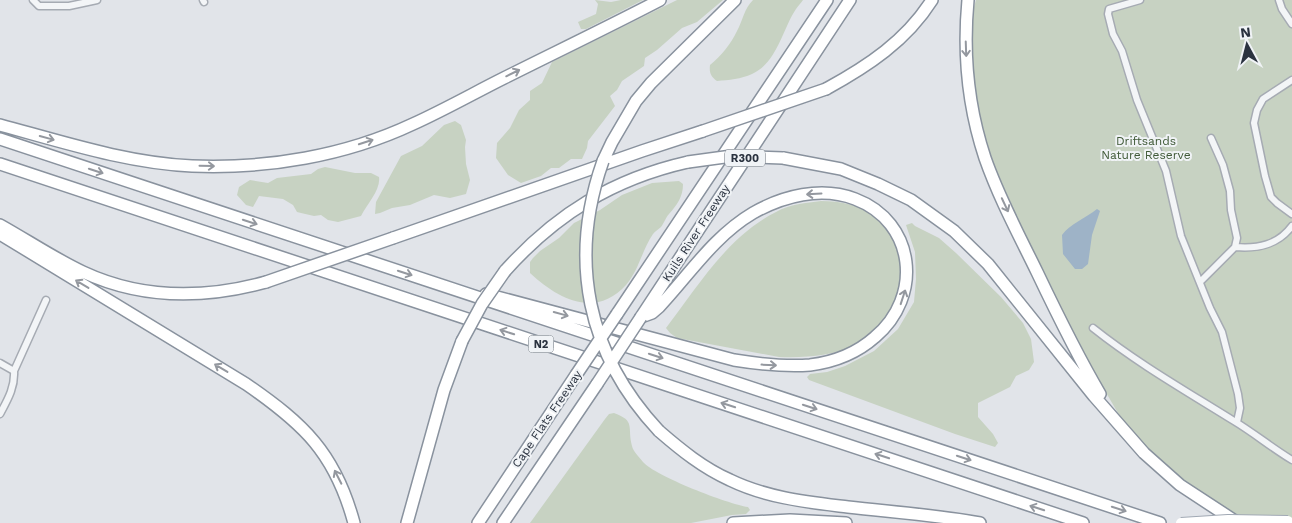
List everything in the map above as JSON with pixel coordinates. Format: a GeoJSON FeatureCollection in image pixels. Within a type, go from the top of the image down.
{"type":"FeatureCollection","features":[{"type":"Feature","properties":{"kind":"highway"},"geometry":{"type":"LineString","coordinates":[[0,125],[84,148],[164,164],[253,165],[304,158],[351,147],[413,124],[660,0]]}},
{"type":"Feature","properties":{"kind":"highway"},"geometry":{"type":"LineString","coordinates":[[735,0],[651,83],[636,101],[603,161],[592,193],[586,235],[586,271],[594,320],[609,361],[634,402],[659,431],[703,466],[730,481],[758,492],[789,500],[947,517],[980,523]]}},
{"type":"Feature","properties":{"kind":"highway","name":"Kuils River Freeway"},"geometry":{"type":"LineString","coordinates":[[617,314],[827,0]]}},
{"type":"Feature","properties":{"kind":"highway","name":"Kuils River Freeway"},"geometry":{"type":"LineString","coordinates":[[641,317],[850,0]]}},
{"type":"Feature","properties":{"kind":"highway"},"geometry":{"type":"LineString","coordinates":[[0,225],[82,272],[129,289],[165,295],[199,295],[266,282],[826,89],[873,62],[912,26],[932,0]]}},
{"type":"Feature","properties":{"kind":"highway"},"geometry":{"type":"LineString","coordinates":[[968,0],[967,70],[974,117],[985,157],[1006,207],[1075,349],[1115,420]]}},
{"type":"Feature","properties":{"kind":"highway","name":"N2"},"geometry":{"type":"LineString","coordinates":[[0,139],[1160,523]]}},
{"type":"Feature","properties":{"kind":"highway"},"geometry":{"type":"LineString","coordinates":[[407,523],[444,390],[462,341],[482,304],[521,253],[550,227],[599,194],[648,173],[688,162],[732,156],[783,158],[841,170],[878,184],[911,200],[954,231],[988,264],[1094,396],[1144,453],[1180,485],[1238,523]]}},
{"type":"Feature","properties":{"kind":"highway","name":"N2"},"geometry":{"type":"LineString","coordinates":[[0,164],[1083,523]]}},
{"type":"Feature","properties":{"kind":"highway"},"geometry":{"type":"LineString","coordinates":[[443,286],[497,296],[734,360],[762,365],[789,366],[811,364],[844,356],[857,350],[880,333],[893,317],[903,298],[907,276],[905,256],[894,228],[865,204],[840,195],[823,193],[786,198],[766,206],[738,223],[702,257],[659,307],[641,317]]}},
{"type":"Feature","properties":{"kind":"highway"},"geometry":{"type":"LineString","coordinates":[[0,234],[246,384],[278,406],[303,428],[330,464],[342,487],[354,523]]}},
{"type":"Feature","properties":{"kind":"highway","name":"Cape Flats Freeway"},"geometry":{"type":"LineString","coordinates":[[478,523],[617,314]]}},
{"type":"Feature","properties":{"kind":"highway","name":"Cape Flats Freeway"},"geometry":{"type":"LineString","coordinates":[[503,523],[641,317]]}},
{"type":"Feature","properties":{"kind":"highway"},"geometry":{"type":"LineString","coordinates":[[733,523],[790,520],[846,523]]}},
{"type":"Feature","properties":{"kind":"main road"},"geometry":{"type":"LineString","coordinates":[[1181,523],[1228,520],[1288,521]]}},
{"type":"Feature","properties":{"kind":"street"},"geometry":{"type":"LineString","coordinates":[[32,0],[39,6],[69,6],[97,0]]}},
{"type":"Feature","properties":{"kind":"street"},"geometry":{"type":"LineString","coordinates":[[1140,0],[1109,9],[1108,14],[1137,100],[1166,170],[1181,236],[1210,308],[1222,332],[1238,394],[1240,408],[1236,422]]}},
{"type":"Feature","properties":{"kind":"street"},"geometry":{"type":"LineString","coordinates":[[1279,0],[1282,9],[1292,24]]}},
{"type":"Feature","properties":{"kind":"street"},"geometry":{"type":"LineString","coordinates":[[1292,80],[1262,100],[1254,123],[1270,196],[1277,204],[1292,214]]}},
{"type":"Feature","properties":{"kind":"street"},"geometry":{"type":"LineString","coordinates":[[1200,282],[1235,247],[1237,238],[1231,210],[1230,191],[1223,164],[1211,138]]}},
{"type":"Feature","properties":{"kind":"street"},"geometry":{"type":"LineString","coordinates":[[1235,247],[1253,248],[1272,244],[1292,226]]}},
{"type":"Feature","properties":{"kind":"street"},"geometry":{"type":"LineString","coordinates":[[0,414],[14,385],[14,371],[46,300]]}},
{"type":"Feature","properties":{"kind":"street"},"geometry":{"type":"LineString","coordinates":[[1093,328],[1114,345],[1174,385],[1236,422],[1292,460]]}},
{"type":"Feature","properties":{"kind":"street"},"geometry":{"type":"LineString","coordinates":[[0,363],[14,371]]}},
{"type":"Feature","properties":{"kind":"green space"},"geometry":{"type":"Polygon","coordinates":[[[595,0],[611,2],[643,0],[586,29],[581,29],[578,22],[596,14],[598,4],[595,0]]]}},
{"type":"Feature","properties":{"kind":"green space"},"geometry":{"type":"Polygon","coordinates":[[[677,0],[723,0],[697,22],[682,28],[645,58],[644,66],[622,81],[617,90],[610,96],[615,106],[588,141],[582,159],[571,159],[559,168],[551,168],[541,176],[521,183],[508,175],[496,158],[497,143],[510,128],[519,110],[530,100],[530,91],[542,83],[552,62],[677,0]]]}},
{"type":"Feature","properties":{"kind":"green space"},"geometry":{"type":"Polygon","coordinates":[[[753,0],[803,0],[791,17],[773,54],[760,69],[744,77],[717,81],[711,74],[710,65],[732,41],[753,0]]]}},
{"type":"Feature","properties":{"kind":"green space","name":"Driftsands Nature Reserve"},"geometry":{"type":"Polygon","coordinates":[[[976,0],[1292,0],[1292,523],[1251,523],[1186,488],[1136,444],[1087,360],[1036,260],[985,145],[963,45],[976,0]]]}},
{"type":"Feature","properties":{"kind":"green space"},"geometry":{"type":"Polygon","coordinates":[[[455,121],[461,125],[466,140],[466,164],[470,180],[466,194],[450,198],[434,195],[410,205],[392,208],[375,214],[376,202],[401,156],[422,146],[444,125],[455,121]]]}},
{"type":"Feature","properties":{"kind":"green space"},"geometry":{"type":"Polygon","coordinates":[[[325,167],[355,173],[371,173],[379,177],[376,192],[361,216],[338,222],[328,220],[321,215],[314,216],[297,212],[293,205],[283,199],[259,196],[253,207],[246,205],[237,195],[239,187],[250,180],[268,183],[277,178],[311,174],[325,167]]]}},
{"type":"Feature","properties":{"kind":"green space"},"geometry":{"type":"Polygon","coordinates":[[[679,181],[683,184],[679,200],[661,227],[653,234],[626,285],[614,295],[602,301],[577,302],[552,291],[530,273],[530,262],[533,258],[559,238],[574,223],[600,210],[622,195],[652,183],[679,181]]]}},
{"type":"Feature","properties":{"kind":"green space"},"geometry":{"type":"Polygon","coordinates":[[[821,201],[851,205],[872,214],[886,226],[897,246],[901,270],[900,293],[888,315],[869,336],[857,344],[839,351],[809,356],[779,357],[677,338],[670,333],[666,328],[715,263],[743,234],[781,209],[798,204],[821,201]]]}},
{"type":"Feature","properties":{"kind":"green space"},"geometry":{"type":"Polygon","coordinates":[[[912,223],[939,238],[956,253],[1001,297],[1023,323],[1031,339],[1034,362],[1029,370],[1016,376],[1010,387],[978,403],[978,417],[993,434],[998,443],[995,447],[809,380],[807,377],[810,374],[827,372],[845,366],[874,351],[898,329],[914,302],[916,279],[915,252],[906,225],[912,223]]]}},
{"type":"Feature","properties":{"kind":"green space"},"geometry":{"type":"Polygon","coordinates":[[[614,413],[628,422],[633,448],[636,454],[650,468],[692,489],[748,507],[750,510],[746,514],[691,523],[530,523],[605,419],[609,414],[614,413]]]}},
{"type":"Feature","properties":{"kind":"water"},"geometry":{"type":"Polygon","coordinates":[[[1097,209],[1100,211],[1092,235],[1088,264],[1082,269],[1075,269],[1063,254],[1062,235],[1097,209]]]}}]}
